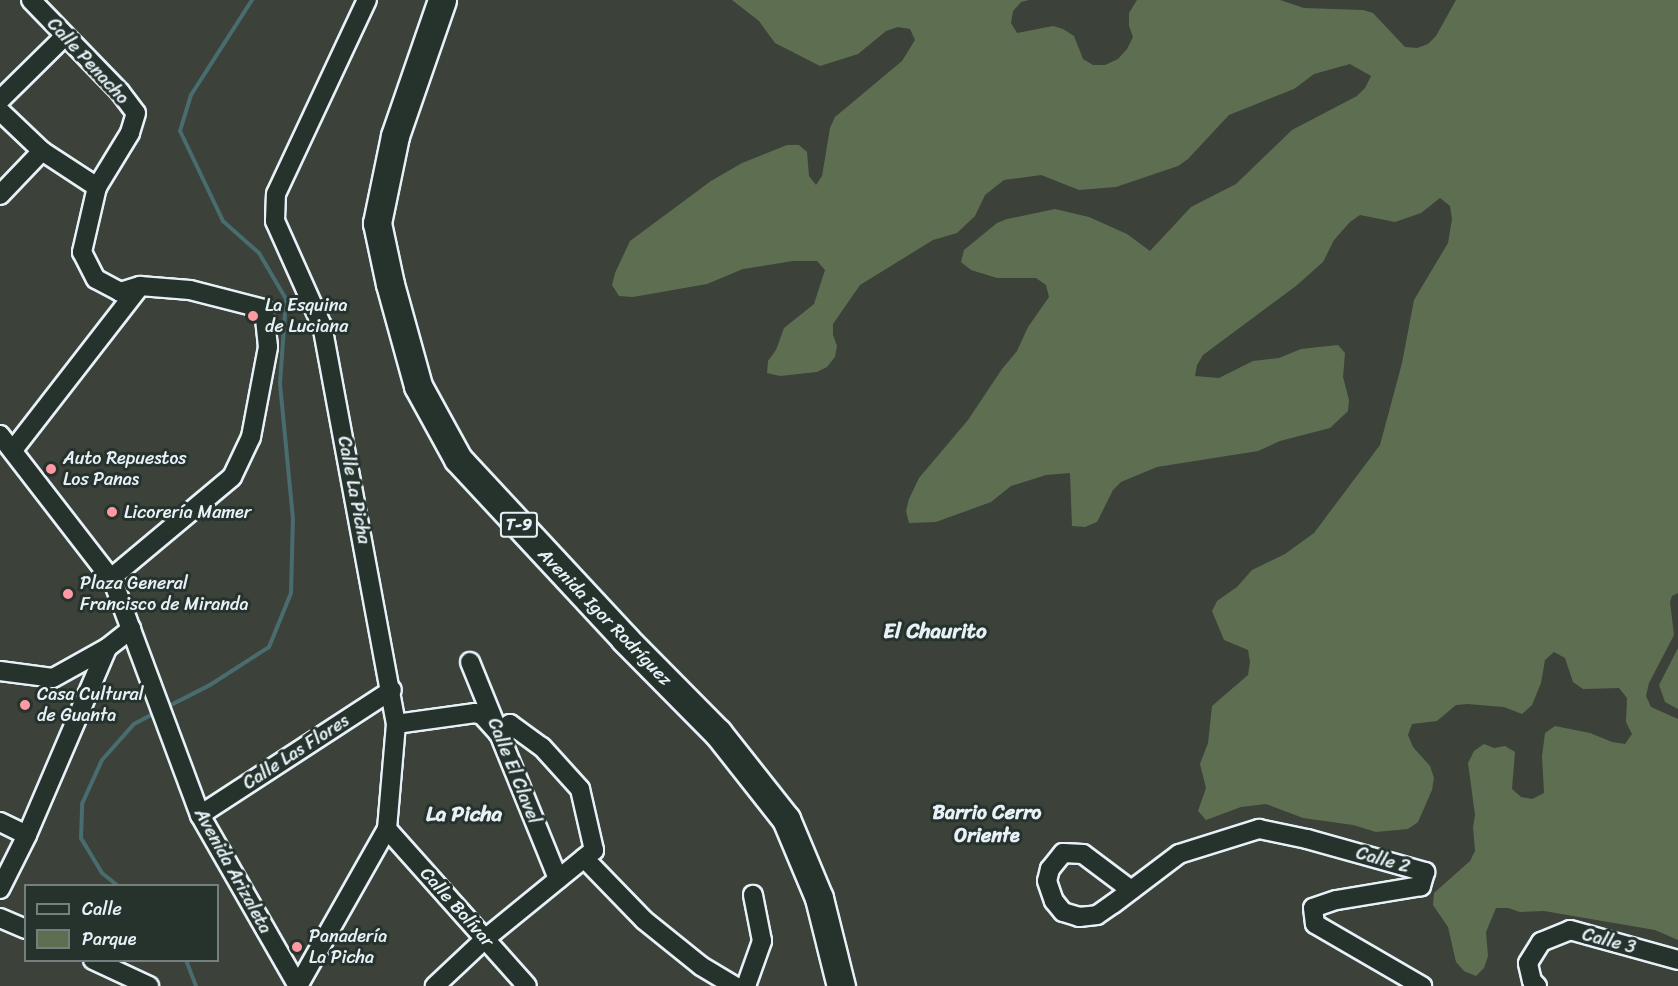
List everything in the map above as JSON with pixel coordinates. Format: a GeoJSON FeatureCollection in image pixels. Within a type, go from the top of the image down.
{"type":"FeatureCollection","features":[{"type":"Feature","properties":{"kind":"highway","name":"Avenida Igor Rodríguez"},"geometry":{"type":"LineString","coordinates":[[442,0],[395,136],[377,223],[390,284],[418,386],[458,459],[625,639],[718,733],[786,819],[819,898],[841,986]]}},
{"type":"Feature","properties":{"kind":"street","name":"Calle La Picha"},"geometry":{"type":"LineString","coordinates":[[298,986],[387,829],[396,724],[392,690],[322,326],[275,221],[276,194],[367,0]]}},
{"type":"Feature","properties":{"kind":"street","name":"Calle Penacho"},"geometry":{"type":"LineString","coordinates":[[42,3],[65,36],[120,92],[136,113],[130,134],[98,187],[82,252],[96,279],[120,292],[140,286],[190,290],[264,309],[268,347],[251,437],[232,477],[111,578]]}},
{"type":"Feature","properties":{"kind":"street"},"geometry":{"type":"LineString","coordinates":[[0,100],[65,36]]}},
{"type":"Feature","properties":{"kind":"street"},"geometry":{"type":"LineString","coordinates":[[0,111],[42,151],[98,187]]}},
{"type":"Feature","properties":{"kind":"street"},"geometry":{"type":"LineString","coordinates":[[0,195],[42,151]]}},
{"type":"Feature","properties":{"kind":"street"},"geometry":{"type":"LineString","coordinates":[[13,450],[140,286]]}},
{"type":"Feature","properties":{"kind":"street"},"geometry":{"type":"LineString","coordinates":[[0,435],[111,578],[131,629],[107,648],[53,678],[0,671]]}},
{"type":"Feature","properties":{"kind":"street","name":"Avenida Arizaleta"},"geometry":{"type":"LineString","coordinates":[[131,629],[200,814],[298,986]]}},
{"type":"Feature","properties":{"kind":"street"},"geometry":{"type":"LineString","coordinates":[[0,889],[27,836],[107,648]]}},
{"type":"Feature","properties":{"kind":"street","name":"Calle El Clavel"},"geometry":{"type":"LineString","coordinates":[[470,662],[558,879]]}},
{"type":"Feature","properties":{"kind":"street","name":"Calle Las Flores"},"geometry":{"type":"LineString","coordinates":[[200,814],[392,690]]}},
{"type":"Feature","properties":{"kind":"street"},"geometry":{"type":"LineString","coordinates":[[396,724],[475,713],[482,715],[498,733],[510,724],[542,747],[580,789],[594,850],[485,939],[435,986]]}},
{"type":"Feature","properties":{"kind":"street"},"geometry":{"type":"LineString","coordinates":[[0,822],[27,836]]}},
{"type":"Feature","properties":{"kind":"street","name":"Calle Bolívar"},"geometry":{"type":"LineString","coordinates":[[387,829],[527,986]]}},
{"type":"Feature","properties":{"kind":"street","name":"Calle 2"},"geometry":{"type":"LineString","coordinates":[[1131,890],[1083,854],[1063,853],[1050,869],[1047,881],[1049,891],[1064,912],[1079,917],[1097,915],[1131,890],[1179,854],[1258,829],[1307,839],[1425,872],[1421,886],[1336,900],[1314,908],[1314,924],[1422,986]]}},
{"type":"Feature","properties":{"kind":"street"},"geometry":{"type":"LineString","coordinates":[[584,858],[644,920],[701,966],[734,986]]}},
{"type":"Feature","properties":{"kind":"street"},"geometry":{"type":"LineString","coordinates":[[746,986],[762,941],[753,895]]}},
{"type":"Feature","properties":{"kind":"street"},"geometry":{"type":"LineString","coordinates":[[0,918],[24,928]]}},
{"type":"Feature","properties":{"kind":"street","name":"Calle 3"},"geometry":{"type":"LineString","coordinates":[[1537,986],[1532,981],[1528,963],[1541,942],[1570,930],[1678,960]]}},
{"type":"Feature","properties":{"kind":"street"},"geometry":{"type":"LineString","coordinates":[[97,962],[149,986]]}},
{"type":"Feature","properties":{"kind":"green space"},"geometry":{"type":"Polygon","coordinates":[[[732,0],[1029,0],[1021,2],[1013,11],[1011,23],[1017,33],[1053,26],[1063,29],[1074,36],[1083,59],[1093,65],[1105,65],[1118,59],[1127,49],[1133,37],[1129,26],[1129,13],[1137,0],[1280,0],[1304,8],[1363,10],[1373,13],[1405,47],[1417,48],[1428,44],[1436,36],[1456,0],[1678,0],[1678,593],[1672,596],[1670,602],[1674,635],[1649,683],[1646,696],[1651,707],[1678,719],[1678,940],[1655,930],[1544,911],[1520,912],[1508,908],[1496,908],[1486,932],[1488,956],[1484,968],[1476,976],[1464,971],[1456,962],[1448,927],[1433,905],[1434,893],[1470,861],[1475,851],[1473,827],[1475,815],[1468,763],[1474,751],[1484,744],[1494,748],[1505,746],[1515,752],[1512,789],[1521,797],[1532,799],[1544,793],[1542,756],[1545,733],[1555,726],[1590,733],[1612,742],[1625,744],[1632,734],[1626,722],[1627,698],[1619,688],[1583,689],[1573,682],[1565,658],[1554,652],[1545,660],[1541,683],[1532,705],[1522,714],[1504,707],[1456,705],[1437,721],[1412,724],[1408,735],[1413,747],[1430,766],[1434,778],[1432,790],[1418,822],[1408,829],[1376,832],[1353,825],[1303,818],[1266,804],[1241,807],[1206,820],[1198,811],[1206,788],[1200,764],[1208,743],[1212,706],[1248,675],[1250,662],[1248,650],[1224,640],[1212,611],[1217,601],[1237,587],[1252,570],[1285,554],[1314,533],[1380,445],[1402,363],[1414,300],[1448,243],[1452,219],[1450,206],[1440,198],[1421,213],[1395,222],[1360,215],[1350,222],[1334,240],[1323,262],[1296,286],[1203,355],[1197,365],[1195,376],[1219,378],[1253,361],[1279,358],[1301,349],[1338,345],[1345,353],[1343,377],[1349,400],[1348,411],[1330,428],[1280,441],[1258,451],[1157,467],[1121,482],[1113,490],[1097,522],[1085,527],[1072,526],[1070,473],[1046,475],[1011,486],[991,502],[936,522],[909,523],[906,511],[919,478],[968,420],[1002,369],[1017,351],[1028,327],[1049,297],[1046,285],[1036,278],[997,278],[971,270],[961,262],[964,250],[997,223],[1055,209],[1089,217],[1127,234],[1150,251],[1191,207],[1236,184],[1292,130],[1357,96],[1365,88],[1371,76],[1350,64],[1314,74],[1294,89],[1229,115],[1188,159],[1178,166],[1116,187],[1079,190],[1041,175],[1004,180],[985,195],[975,216],[957,233],[933,240],[860,285],[833,324],[833,335],[837,346],[835,357],[827,367],[817,372],[780,376],[767,373],[768,361],[776,350],[784,328],[814,304],[825,270],[817,261],[793,261],[743,269],[707,284],[633,297],[619,296],[612,285],[615,273],[630,241],[711,181],[742,163],[787,145],[799,145],[807,152],[809,176],[816,185],[822,176],[830,128],[835,117],[902,61],[915,40],[910,29],[898,27],[886,31],[858,54],[820,66],[775,43],[759,21],[732,0]]]}},
{"type":"Feature","properties":{"kind":"green space"},"geometry":{"type":"Polygon","coordinates":[[[1678,648],[1678,709],[1665,702],[1659,685],[1678,648]]]}},
{"type":"Feature","properties":{"kind":"waterway"},"geometry":{"type":"LineString","coordinates":[[167,707],[210,685],[269,647],[291,593],[293,519],[280,383],[286,299],[259,253],[223,221],[180,131],[191,95],[252,0]]}},
{"type":"Feature","properties":{"kind":"waterway"},"geometry":{"type":"LineString","coordinates":[[116,884],[102,873],[81,838],[82,804],[102,760],[134,724],[157,712]]}},
{"type":"Feature","properties":{"kind":"waterway"},"geometry":{"type":"LineString","coordinates":[[187,962],[196,986]]}},
{"type":"Feature","properties":{"kind":"place","name":"La Esquina de Luciana"},"geometry":{"type":"Point","coordinates":[253,316]}},
{"type":"Feature","properties":{"kind":"place","name":"Auto Repuestos Los Panas"},"geometry":{"type":"Point","coordinates":[51,469]}},
{"type":"Feature","properties":{"kind":"place","name":"Licorería Mamer"},"geometry":{"type":"Point","coordinates":[112,512]}},
{"type":"Feature","properties":{"kind":"place","name":"Plaza General Francisco de Miranda"},"geometry":{"type":"Point","coordinates":[68,594]}},
{"type":"Feature","properties":{"kind":"place","name":"Casa Cultural de Guanta"},"geometry":{"type":"Point","coordinates":[25,705]}},
{"type":"Feature","properties":{"kind":"place","name":"Panadería La Picha"},"geometry":{"type":"Point","coordinates":[297,947]}},
{"type":"Feature","properties":{"kind":"district","name":"El Chaurito"},"geometry":{"type":"Point","coordinates":[935,631]}},
{"type":"Feature","properties":{"kind":"district","name":"La Picha"},"geometry":{"type":"Point","coordinates":[464,814]}},
{"type":"Feature","properties":{"kind":"district","name":"Barrio Cerro Oriente"},"geometry":{"type":"Point","coordinates":[987,824]}}]}
